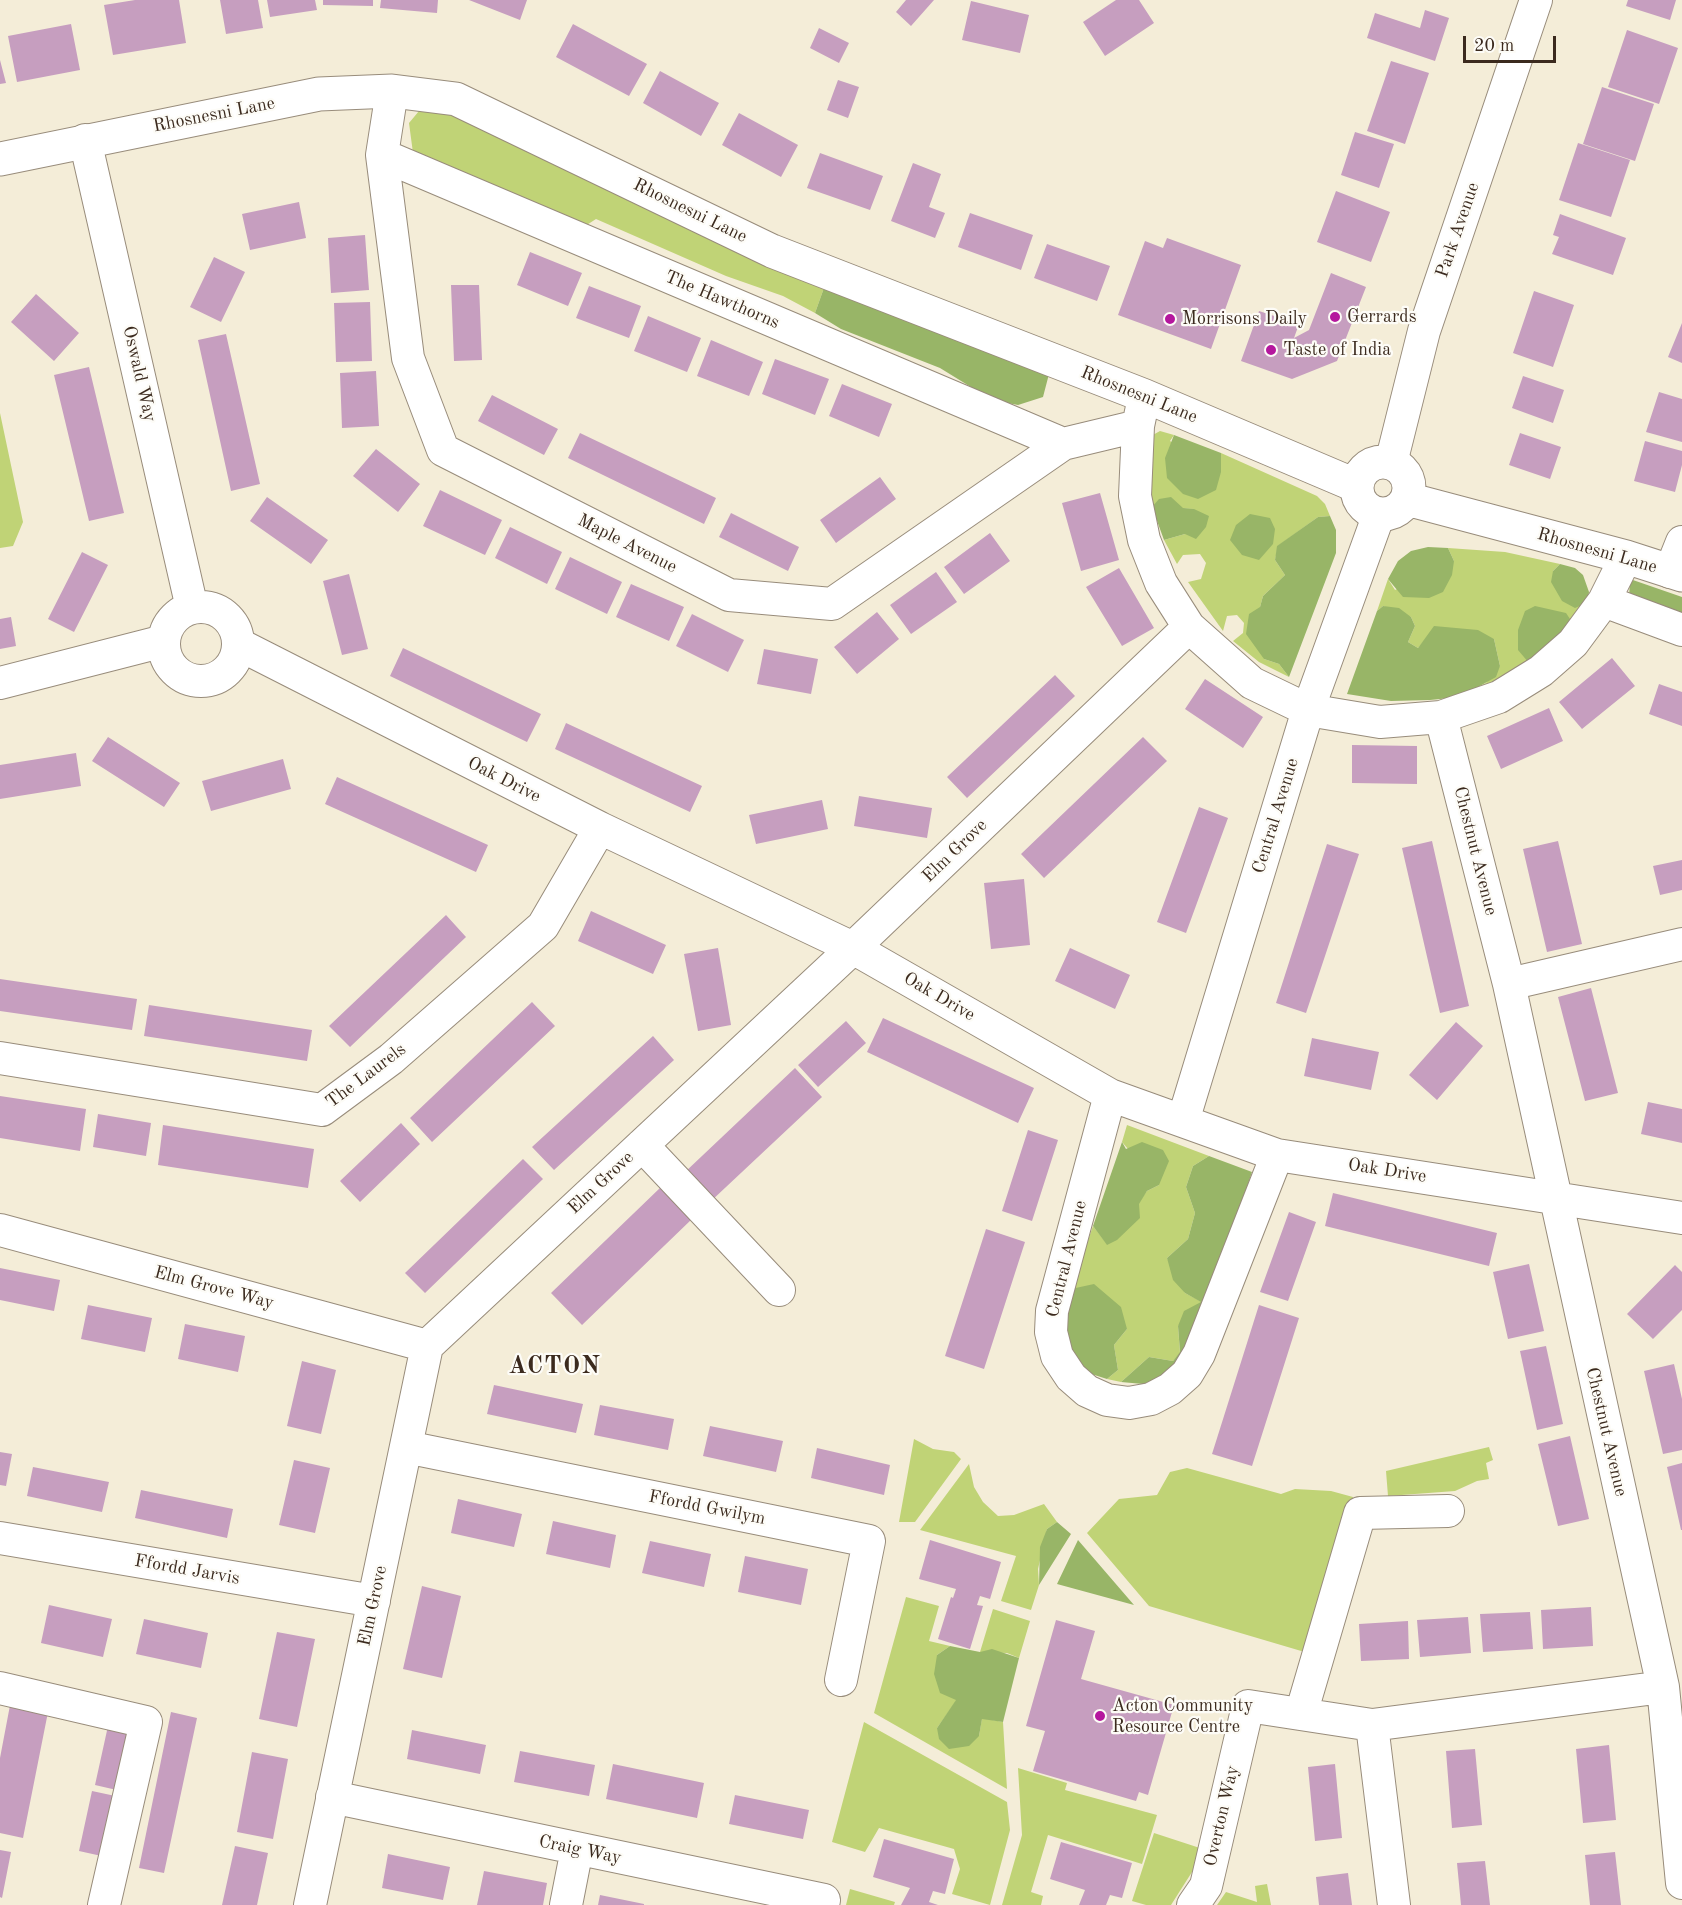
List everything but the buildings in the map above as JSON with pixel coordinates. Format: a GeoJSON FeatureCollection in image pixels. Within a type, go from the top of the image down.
{"type":"FeatureCollection","features":[{"type":"Feature","properties":{"kind":"main road","name":"Rhosnesni Lane"},"geometry":{"type":"LineString","coordinates":[[0,159],[319,94],[392,91],[456,99],[772,251],[1141,411],[1357,486]]}},
{"type":"Feature","properties":{"kind":"main road"},"geometry":{"type":"LineString","coordinates":[[1384,462],[1391,463],[1405,474],[1410,490],[1407,499],[1396,511],[1379,514],[1371,512],[1360,501],[1357,486],[1363,472],[1369,466],[1384,462]]}},
{"type":"Feature","properties":{"kind":"main road","name":"Rhosnesni Lane"},"geometry":{"type":"LineString","coordinates":[[1407,499],[1626,557],[1676,574]]}},
{"type":"Feature","properties":{"kind":"street","name":"Park Avenue"},"geometry":{"type":"LineString","coordinates":[[1391,463],[1424,331],[1536,0]]}},
{"type":"Feature","properties":{"kind":"street","name":"Maple Avenue"},"geometry":{"type":"LineString","coordinates":[[392,91],[382,155],[408,358],[443,450],[729,595],[832,604],[1063,444],[1141,411]]}},
{"type":"Feature","properties":{"kind":"street","name":"Oswald Way"},"geometry":{"type":"LineString","coordinates":[[85,140],[192,608]]}},
{"type":"Feature","properties":{"kind":"street","name":"The Hawthorns"},"geometry":{"type":"LineString","coordinates":[[382,155],[1063,444]]}},
{"type":"Feature","properties":{"kind":"street"},"geometry":{"type":"LineString","coordinates":[[1141,411],[1136,496],[1144,540],[1161,583],[1189,627],[1252,683],[1308,710],[1380,722],[1441,717],[1499,697],[1541,670],[1573,643],[1604,601],[1626,557]]}},
{"type":"Feature","properties":{"kind":"street","name":"Central Avenue"},"geometry":{"type":"LineString","coordinates":[[1183,1121],[1308,710],[1379,514]]}},
{"type":"Feature","properties":{"kind":"street"},"geometry":{"type":"LineString","coordinates":[[1676,574],[1682,542]]}},
{"type":"Feature","properties":{"kind":"street"},"geometry":{"type":"LineString","coordinates":[[1604,601],[1682,630]]}},
{"type":"Feature","properties":{"kind":"street"},"geometry":{"type":"LineString","coordinates":[[192,608],[214,609],[224,615],[236,633],[238,644],[231,666],[212,680],[200,681],[188,679],[170,664],[165,641],[173,620],[192,608]]}},
{"type":"Feature","properties":{"kind":"street","name":"Elm Grove"},"geometry":{"type":"LineString","coordinates":[[310,1905],[427,1346],[853,948],[1189,627]]}},
{"type":"Feature","properties":{"kind":"street"},"geometry":{"type":"LineString","coordinates":[[0,683],[165,641]]}},
{"type":"Feature","properties":{"kind":"street","name":"Oak Drive"},"geometry":{"type":"LineString","coordinates":[[238,644],[600,828],[853,948],[1110,1095],[1276,1155],[1682,1218]]}},
{"type":"Feature","properties":{"kind":"street","name":"Chestnut Avenue"},"geometry":{"type":"LineString","coordinates":[[1441,717],[1509,984],[1676,1748],[1682,1883]]}},
{"type":"Feature","properties":{"kind":"street","name":"The Laurels"},"geometry":{"type":"LineString","coordinates":[[0,1058],[322,1110],[391,1059],[543,926],[600,828]]}},
{"type":"Feature","properties":{"kind":"street"},"geometry":{"type":"LineString","coordinates":[[1509,984],[1682,944]]}},
{"type":"Feature","properties":{"kind":"street","name":"Central Avenue"},"geometry":{"type":"LineString","coordinates":[[1110,1095],[1052,1311],[1051,1332],[1057,1356],[1071,1377],[1087,1391],[1107,1400],[1129,1402],[1150,1399],[1170,1389],[1187,1374],[1199,1354],[1276,1155]]}},
{"type":"Feature","properties":{"kind":"street"},"geometry":{"type":"LineString","coordinates":[[642,1145],[778,1290]]}},
{"type":"Feature","properties":{"kind":"street","name":"Elm Grove Way"},"geometry":{"type":"LineString","coordinates":[[0,1230],[427,1346]]}},
{"type":"Feature","properties":{"kind":"street","name":"Ffordd Gwilym"},"geometry":{"type":"LineString","coordinates":[[406,1447],[869,1541],[841,1680]]}},
{"type":"Feature","properties":{"kind":"street"},"geometry":{"type":"LineString","coordinates":[[1301,1714],[1360,1513],[1448,1510]]}},
{"type":"Feature","properties":{"kind":"street","name":"Ffordd Jarvis"},"geometry":{"type":"LineString","coordinates":[[0,1538],[374,1601]]}},
{"type":"Feature","properties":{"kind":"street","name":"Overton Way"},"geometry":{"type":"LineString","coordinates":[[1193,1905],[1206,1886],[1248,1706],[1372,1725],[1663,1687]]}},
{"type":"Feature","properties":{"kind":"street"},"geometry":{"type":"LineString","coordinates":[[0,1688],[146,1722],[104,1905]]}},
{"type":"Feature","properties":{"kind":"street"},"geometry":{"type":"LineString","coordinates":[[1372,1725],[1394,1905]]}},
{"type":"Feature","properties":{"kind":"street","name":"Craig Way"},"geometry":{"type":"LineString","coordinates":[[332,1797],[824,1900],[823,1905]]}},
{"type":"Feature","properties":{"kind":"street"},"geometry":{"type":"LineString","coordinates":[[566,1905],[577,1850]]}},
{"type":"Feature","properties":{"kind":"green space"},"geometry":{"type":"Polygon","coordinates":[[[419,111],[443,112],[547,155],[825,285],[815,313],[783,296],[726,276],[596,219],[579,230],[413,153],[409,123],[419,111]]]}},
{"type":"Feature","properties":{"kind":"green space"},"geometry":{"type":"Polygon","coordinates":[[[825,285],[1049,374],[1043,397],[1018,405],[992,400],[940,368],[841,329],[815,313],[825,285]]]}},
{"type":"Feature","properties":{"kind":"green space"},"geometry":{"type":"Polygon","coordinates":[[[0,413],[23,522],[13,546],[0,548],[0,413]]]}},
{"type":"Feature","properties":{"kind":"green space"},"geometry":{"type":"Polygon","coordinates":[[[1160,431],[1174,435],[1170,441],[1221,472],[1221,453],[1317,496],[1325,504],[1330,516],[1318,517],[1278,546],[1275,560],[1285,575],[1263,596],[1260,607],[1264,659],[1279,664],[1289,677],[1259,662],[1233,641],[1243,633],[1244,623],[1237,615],[1227,616],[1223,631],[1188,582],[1201,579],[1206,563],[1200,554],[1183,555],[1177,564],[1164,540],[1185,534],[1194,509],[1152,507],[1145,459],[1151,436],[1160,431]]]}},
{"type":"Feature","properties":{"kind":"green space"},"geometry":{"type":"Polygon","coordinates":[[[1174,435],[1221,453],[1221,472],[1216,490],[1198,499],[1183,494],[1167,478],[1165,458],[1174,435]]]}},
{"type":"Feature","properties":{"kind":"green space"},"geometry":{"type":"Polygon","coordinates":[[[1171,497],[1183,508],[1194,509],[1209,516],[1206,527],[1196,539],[1185,534],[1164,540],[1152,507],[1159,499],[1171,497]]]}},
{"type":"Feature","properties":{"kind":"green space"},"geometry":{"type":"Polygon","coordinates":[[[1250,514],[1270,518],[1275,529],[1273,544],[1259,560],[1242,555],[1230,540],[1236,525],[1250,514]]]}},
{"type":"Feature","properties":{"kind":"green space"},"geometry":{"type":"Polygon","coordinates":[[[1330,516],[1336,530],[1336,553],[1289,677],[1279,664],[1264,659],[1246,634],[1249,614],[1260,607],[1263,596],[1285,575],[1275,560],[1277,546],[1318,517],[1330,516]]]}},
{"type":"Feature","properties":{"kind":"green space"},"geometry":{"type":"Polygon","coordinates":[[[1428,547],[1448,548],[1454,561],[1452,575],[1443,592],[1429,598],[1403,597],[1388,579],[1398,561],[1411,551],[1428,547]]]}},
{"type":"Feature","properties":{"kind":"green space"},"geometry":{"type":"Polygon","coordinates":[[[1448,548],[1505,552],[1560,564],[1553,571],[1587,603],[1529,663],[1469,694],[1468,691],[1486,683],[1500,666],[1494,639],[1430,634],[1418,648],[1408,642],[1415,626],[1411,617],[1383,606],[1377,611],[1388,579],[1395,590],[1454,561],[1448,548]]]}},
{"type":"Feature","properties":{"kind":"green space"},"geometry":{"type":"Polygon","coordinates":[[[1560,564],[1575,568],[1583,575],[1589,592],[1587,603],[1575,608],[1562,601],[1551,582],[1553,571],[1560,564]]]}},
{"type":"Feature","properties":{"kind":"green space"},"geometry":{"type":"Polygon","coordinates":[[[1630,579],[1682,597],[1682,616],[1629,598],[1630,579]]]}},
{"type":"Feature","properties":{"kind":"green space"},"geometry":{"type":"Polygon","coordinates":[[[1383,606],[1399,608],[1411,617],[1415,626],[1408,642],[1418,648],[1434,626],[1478,630],[1494,639],[1500,666],[1496,677],[1460,697],[1391,701],[1347,694],[1377,611],[1383,606]]]}},
{"type":"Feature","properties":{"kind":"green space"},"geometry":{"type":"Polygon","coordinates":[[[1535,606],[1566,613],[1572,622],[1529,663],[1518,650],[1518,630],[1525,611],[1535,606]]]}},
{"type":"Feature","properties":{"kind":"green space"},"geometry":{"type":"Polygon","coordinates":[[[1127,1125],[1209,1156],[1193,1166],[1186,1187],[1195,1213],[1188,1239],[1167,1258],[1185,1293],[1202,1302],[1178,1326],[1180,1353],[1173,1361],[1149,1357],[1121,1382],[1107,1379],[1118,1370],[1114,1345],[1127,1329],[1071,1289],[1093,1226],[1107,1244],[1147,1191],[1159,1185],[1122,1142],[1127,1125]]]}},
{"type":"Feature","properties":{"kind":"green space"},"geometry":{"type":"Polygon","coordinates":[[[1122,1142],[1126,1149],[1142,1142],[1163,1150],[1169,1161],[1159,1185],[1147,1191],[1139,1204],[1140,1218],[1117,1240],[1107,1245],[1093,1226],[1122,1142]]]}},
{"type":"Feature","properties":{"kind":"green space"},"geometry":{"type":"Polygon","coordinates":[[[1209,1156],[1252,1172],[1196,1340],[1166,1376],[1143,1384],[1121,1382],[1149,1357],[1173,1361],[1180,1352],[1178,1326],[1184,1311],[1201,1302],[1185,1293],[1173,1280],[1167,1258],[1188,1239],[1195,1213],[1186,1187],[1193,1166],[1209,1156]]]}},
{"type":"Feature","properties":{"kind":"green space"},"geometry":{"type":"Polygon","coordinates":[[[1094,1284],[1121,1307],[1127,1329],[1114,1345],[1118,1370],[1107,1379],[1082,1371],[1065,1348],[1062,1319],[1071,1289],[1094,1284]]]}},
{"type":"Feature","properties":{"kind":"green space"},"geometry":{"type":"Polygon","coordinates":[[[914,1439],[933,1449],[954,1452],[961,1459],[915,1522],[899,1522],[914,1439]]]}},
{"type":"Feature","properties":{"kind":"green space"},"geometry":{"type":"Polygon","coordinates":[[[1489,1447],[1493,1460],[1486,1463],[1489,1479],[1477,1481],[1455,1491],[1388,1496],[1386,1471],[1489,1447]]]}},
{"type":"Feature","properties":{"kind":"green space"},"geometry":{"type":"Polygon","coordinates":[[[969,1464],[974,1487],[983,1502],[998,1516],[1014,1515],[1044,1504],[1057,1522],[1047,1529],[1038,1569],[1039,1585],[1031,1610],[1001,1601],[1016,1556],[920,1530],[969,1464]]]}},
{"type":"Feature","properties":{"kind":"green space"},"geometry":{"type":"Polygon","coordinates":[[[1187,1468],[1281,1494],[1295,1489],[1331,1491],[1353,1497],[1308,1653],[1149,1606],[1087,1533],[1119,1499],[1157,1495],[1170,1472],[1187,1468]]]}},
{"type":"Feature","properties":{"kind":"green space"},"geometry":{"type":"Polygon","coordinates":[[[1057,1522],[1071,1534],[1039,1585],[1040,1547],[1047,1529],[1057,1522]]]}},
{"type":"Feature","properties":{"kind":"green space"},"geometry":{"type":"Polygon","coordinates":[[[1078,1540],[1134,1605],[1057,1584],[1078,1540]]]}},
{"type":"Feature","properties":{"kind":"green space"},"geometry":{"type":"Polygon","coordinates":[[[906,1597],[939,1606],[929,1641],[950,1646],[937,1655],[957,1700],[937,1728],[979,1736],[982,1718],[1003,1722],[1007,1789],[874,1713],[906,1597]]]}},
{"type":"Feature","properties":{"kind":"green space"},"geometry":{"type":"Polygon","coordinates":[[[993,1609],[1030,1621],[1019,1658],[1007,1653],[980,1652],[993,1609]]]}},
{"type":"Feature","properties":{"kind":"green space"},"geometry":{"type":"Polygon","coordinates":[[[950,1646],[980,1652],[992,1649],[1019,1658],[1003,1722],[982,1719],[979,1736],[969,1746],[949,1749],[939,1739],[937,1728],[956,1700],[940,1693],[934,1674],[937,1655],[950,1646]]]}},
{"type":"Feature","properties":{"kind":"green space"},"geometry":{"type":"Polygon","coordinates":[[[864,1722],[1007,1802],[1010,1830],[990,1905],[952,1894],[960,1869],[954,1849],[879,1828],[865,1852],[832,1842],[864,1722]]]}},
{"type":"Feature","properties":{"kind":"green space"},"geometry":{"type":"Polygon","coordinates":[[[1018,1768],[1067,1783],[1065,1790],[1157,1815],[1142,1864],[1048,1835],[1031,1892],[1043,1896],[1041,1905],[1002,1905],[1022,1835],[1018,1768]]]}},
{"type":"Feature","properties":{"kind":"green space"},"geometry":{"type":"Polygon","coordinates":[[[1154,1833],[1206,1850],[1171,1905],[1146,1905],[1132,1901],[1154,1833]]]}},
{"type":"Feature","properties":{"kind":"green space"},"geometry":{"type":"Polygon","coordinates":[[[1267,1884],[1271,1905],[1217,1905],[1226,1892],[1257,1902],[1255,1886],[1267,1884]]]}},
{"type":"Feature","properties":{"kind":"green space"},"geometry":{"type":"Polygon","coordinates":[[[850,1889],[895,1902],[894,1905],[846,1905],[850,1889]]]}},
{"type":"Feature","properties":{"kind":"place","name":"Gerrards"},"geometry":{"type":"Point","coordinates":[1335,317]}},
{"type":"Feature","properties":{"kind":"place","name":"Morrisons Daily"},"geometry":{"type":"Point","coordinates":[1170,319]}},
{"type":"Feature","properties":{"kind":"place","name":"Taste of India"},"geometry":{"type":"Point","coordinates":[1271,350]}},
{"type":"Feature","properties":{"kind":"place","name":"Acton Community Resource Centre"},"geometry":{"type":"Point","coordinates":[1100,1716]}},
{"type":"Feature","properties":{"kind":"district","name":"ACTON"},"geometry":{"type":"Point","coordinates":[555,1367]}}]}
